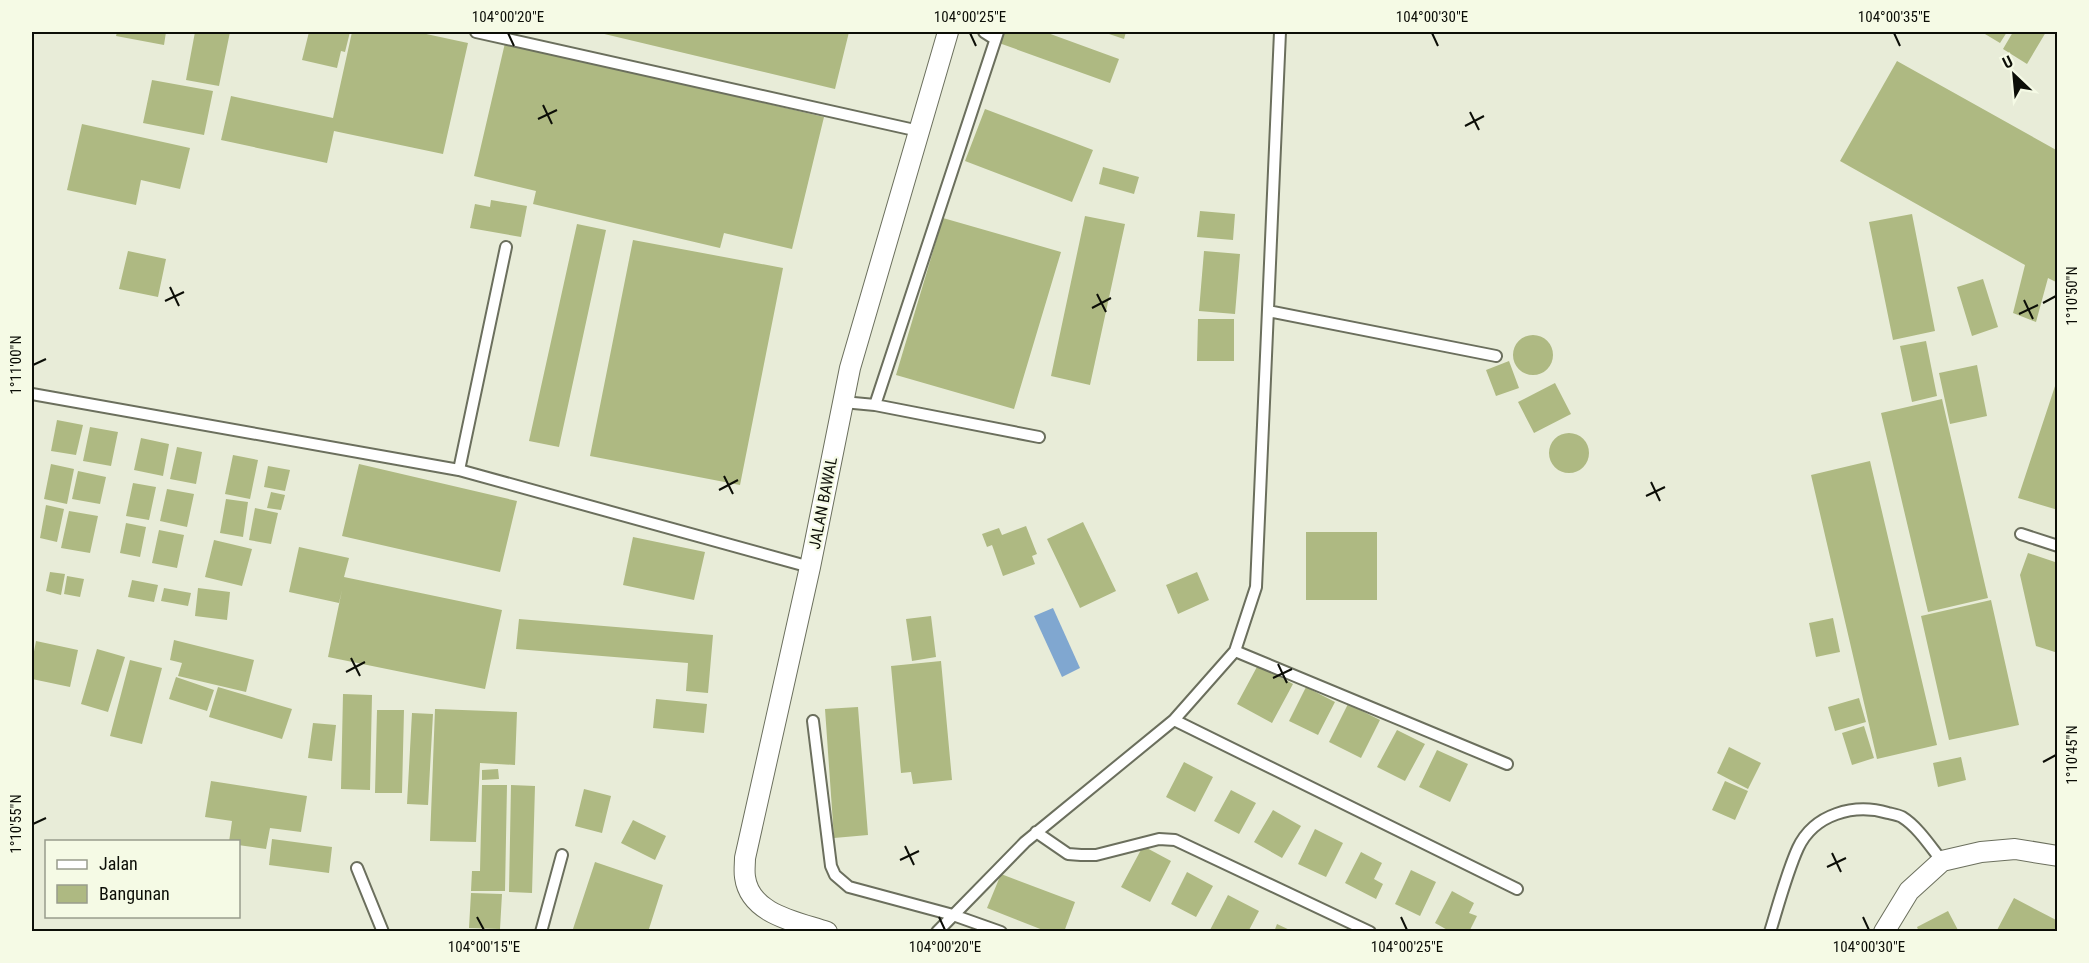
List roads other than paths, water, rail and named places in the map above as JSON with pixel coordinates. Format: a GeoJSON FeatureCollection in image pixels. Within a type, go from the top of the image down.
{"type":"FeatureCollection","features":[{"type":"Feature","properties":{"kind":"street","name":"JALAN BAWAL"},"geometry":{"type":"LineString","coordinates":[[827,932],[770,913],[754,899],[745,879],[745,858],[810,567],[850,368],[948,32]]}},
{"type":"Feature","properties":{"kind":"street"},"geometry":{"type":"LineString","coordinates":[[1884,932],[1909,891],[1942,861],[1981,852],[2015,849],[2058,856]]}},
{"type":"Feature","properties":{"kind":"lane"},"geometry":{"type":"LineString","coordinates":[[476,32],[919,131]]}},
{"type":"Feature","properties":{"kind":"lane"},"geometry":{"type":"LineString","coordinates":[[875,405],[996,35],[984,32]]}},
{"type":"Feature","properties":{"kind":"lane"},"geometry":{"type":"LineString","coordinates":[[937,932],[1036,832],[1174,720],[1235,651],[1256,587],[1280,32]]}},
{"type":"Feature","properties":{"kind":"lane"},"geometry":{"type":"LineString","coordinates":[[459,470],[506,247]]}},
{"type":"Feature","properties":{"kind":"lane"},"geometry":{"type":"LineString","coordinates":[[1268,312],[1496,356]]}},
{"type":"Feature","properties":{"kind":"lane"},"geometry":{"type":"LineString","coordinates":[[32,394],[459,470],[810,567]]}},
{"type":"Feature","properties":{"kind":"lane"},"geometry":{"type":"LineString","coordinates":[[843,402],[875,405],[1039,437]]}},
{"type":"Feature","properties":{"kind":"lane"},"geometry":{"type":"LineString","coordinates":[[2020,534],[2058,546]]}},
{"type":"Feature","properties":{"kind":"lane"},"geometry":{"type":"LineString","coordinates":[[1235,651],[1507,764]]}},
{"type":"Feature","properties":{"kind":"lane"},"geometry":{"type":"LineString","coordinates":[[1174,720],[1517,889]]}},
{"type":"Feature","properties":{"kind":"lane"},"geometry":{"type":"LineString","coordinates":[[813,722],[831,866],[835,875],[849,887],[953,915],[1001,932]]}},
{"type":"Feature","properties":{"kind":"lane"},"geometry":{"type":"LineString","coordinates":[[1770,932],[1798,848],[1809,832],[1827,817],[1849,810],[1873,808],[1901,817],[1923,836],[1942,861]]}},
{"type":"Feature","properties":{"kind":"lane"},"geometry":{"type":"LineString","coordinates":[[1036,832],[1068,854],[1081,855],[1096,855],[1159,839],[1175,840],[1370,932]]}},
{"type":"Feature","properties":{"kind":"lane"},"geometry":{"type":"LineString","coordinates":[[541,932],[562,855]]}},
{"type":"Feature","properties":{"kind":"lane"},"geometry":{"type":"LineString","coordinates":[[357,868],[383,932]]}},
{"type":"Feature","properties":{"kind":"water"},"geometry":{"type":"Polygon","coordinates":[[[1053,608],[1080,668],[1062,677],[1034,616],[1053,608]]]}}]}
